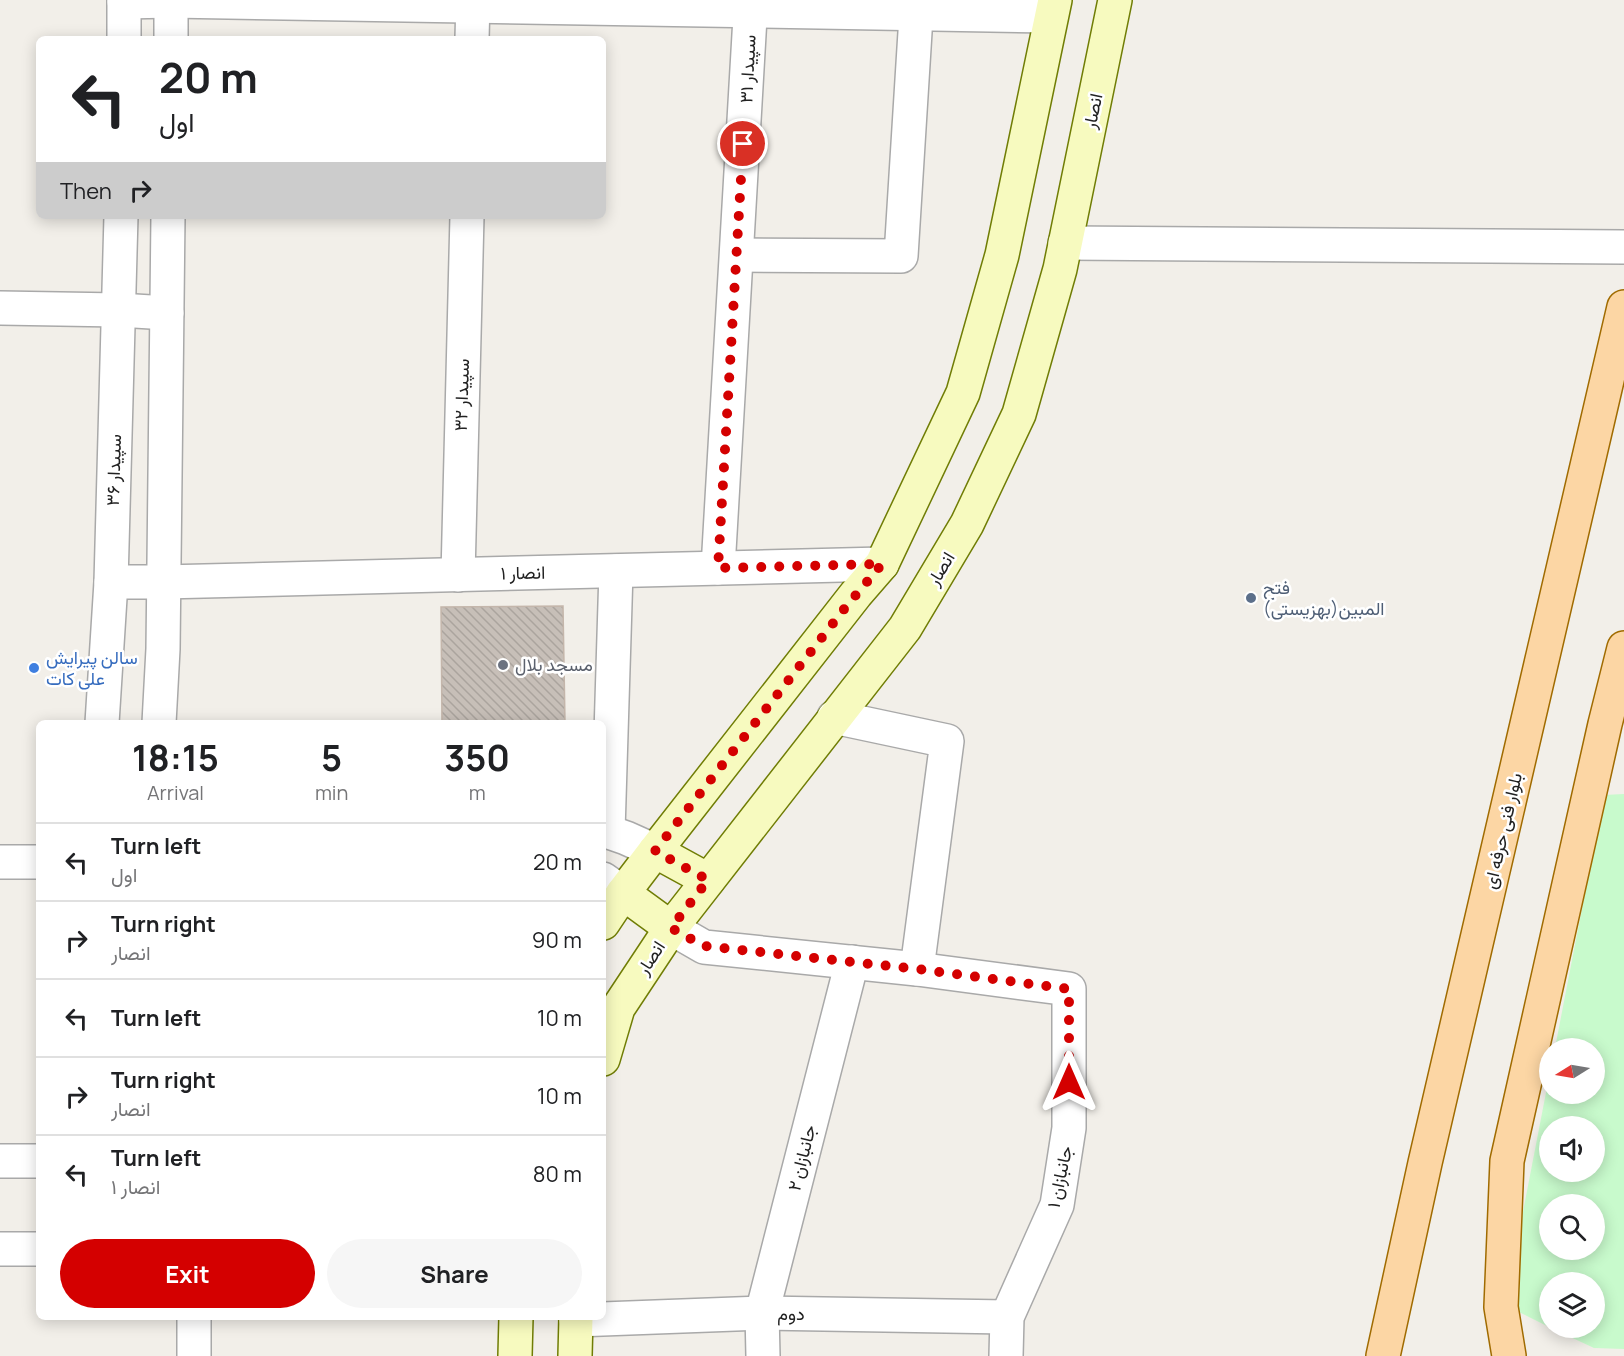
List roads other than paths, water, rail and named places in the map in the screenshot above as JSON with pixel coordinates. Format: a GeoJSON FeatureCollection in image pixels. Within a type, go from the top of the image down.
{"type":"FeatureCollection","features":[{"type":"Feature","properties":{"kind":"main road","name":"انصار"},"geometry":{"type":"LineString","coordinates":[[606,1049],[618,1008],[671,928],[905,628],[967,524],[1019,414],[1060,269],[1115,0]]}},
{"type":"Feature","properties":{"kind":"main road"},"geometry":{"type":"LineString","coordinates":[[606,912],[613,886],[655,851],[842,611],[882,564],[963,393],[1002,255],[1053,8]]}},
{"type":"Feature","properties":{"kind":"main road","name":"بلوار فنی حرفه ای"},"geometry":{"type":"LineString","coordinates":[[1383,1356],[1425,1162],[1624,307]]}},
{"type":"Feature","properties":{"kind":"main road"},"geometry":{"type":"LineString","coordinates":[[1509,1356],[1501,1307],[1507,1161],[1615,731],[1624,648]]}},
{"type":"Feature","properties":{"kind":"main road"},"geometry":{"type":"LineString","coordinates":[[655,851],[708,880]]}},
{"type":"Feature","properties":{"kind":"main road"},"geometry":{"type":"LineString","coordinates":[[613,886],[671,928]]}},
{"type":"Feature","properties":{"kind":"main road"},"geometry":{"type":"LineString","coordinates":[[515,1356],[516,1320]]}},
{"type":"Feature","properties":{"kind":"main road"},"geometry":{"type":"LineString","coordinates":[[575,1356],[576,1320]]}},
{"type":"Feature","properties":{"kind":"street"},"geometry":{"type":"LineString","coordinates":[[171,0],[171,36]]}},
{"type":"Feature","properties":{"kind":"street"},"geometry":{"type":"LineString","coordinates":[[124,36],[124,1],[1053,8]]}},
{"type":"Feature","properties":{"kind":"street"},"geometry":{"type":"LineString","coordinates":[[472,36],[473,3]]}},
{"type":"Feature","properties":{"kind":"street","name":"سپیدار ۳۱"},"geometry":{"type":"LineString","coordinates":[[718,568],[751,5]]}},
{"type":"Feature","properties":{"kind":"street"},"geometry":{"type":"LineString","coordinates":[[737,255],[901,256],[916,7]]}},
{"type":"Feature","properties":{"kind":"street","name":"سپیدار ۳۶"},"geometry":{"type":"LineString","coordinates":[[102,720],[111,582],[121,219]]}},
{"type":"Feature","properties":{"kind":"street"},"geometry":{"type":"LineString","coordinates":[[159,720],[163,649],[168,219]]}},
{"type":"Feature","properties":{"kind":"street","name":"سپیدار ۳۲"},"geometry":{"type":"LineString","coordinates":[[458,574],[467,219]]}},
{"type":"Feature","properties":{"kind":"street"},"geometry":{"type":"LineString","coordinates":[[1065,243],[1624,247]]}},
{"type":"Feature","properties":{"kind":"street"},"geometry":{"type":"LineString","coordinates":[[0,308],[167,313]]}},
{"type":"Feature","properties":{"kind":"street","name":"انصار ۱"},"geometry":{"type":"LineString","coordinates":[[111,582],[882,564]]}},
{"type":"Feature","properties":{"kind":"street"},"geometry":{"type":"LineString","coordinates":[[606,807],[616,571]]}},
{"type":"Feature","properties":{"kind":"street"},"geometry":{"type":"LineString","coordinates":[[671,928],[704,946],[917,969],[947,741],[834,717]]}},
{"type":"Feature","properties":{"kind":"street"},"geometry":{"type":"LineString","coordinates":[[606,831],[655,851]]}},
{"type":"Feature","properties":{"kind":"street"},"geometry":{"type":"LineString","coordinates":[[0,862],[36,862]]}},
{"type":"Feature","properties":{"kind":"street","name":"جانبازان ۲"},"geometry":{"type":"LineString","coordinates":[[763,1356],[762,1313],[852,962]]}},
{"type":"Feature","properties":{"kind":"street","name":"جانبازان ۱"},"geometry":{"type":"LineString","coordinates":[[917,969],[1069,989],[1069,1128],[1057,1205],[1007,1317],[1006,1356]]}},
{"type":"Feature","properties":{"kind":"street"},"geometry":{"type":"LineString","coordinates":[[0,1161],[36,1161]]}},
{"type":"Feature","properties":{"kind":"street"},"geometry":{"type":"LineString","coordinates":[[0,1249],[36,1249]]}},
{"type":"Feature","properties":{"kind":"street","name":"دوم"},"geometry":{"type":"LineString","coordinates":[[606,1318],[762,1313],[1007,1317]]}},
{"type":"Feature","properties":{"kind":"street"},"geometry":{"type":"LineString","coordinates":[[194,1320],[194,1356]]}},
{"type":"Feature","properties":{"kind":"place","name":"فتح المبین(بهزیستی)"},"geometry":{"type":"Point","coordinates":[1251,598]}},
{"type":"Feature","properties":{"kind":"place","name":"مسجد بلال"},"geometry":{"type":"Point","coordinates":[503,665]}},
{"type":"Feature","properties":{"kind":"place","name":"سالن پیرایش علی کات"},"geometry":{"type":"Point","coordinates":[34,668]}}]}
